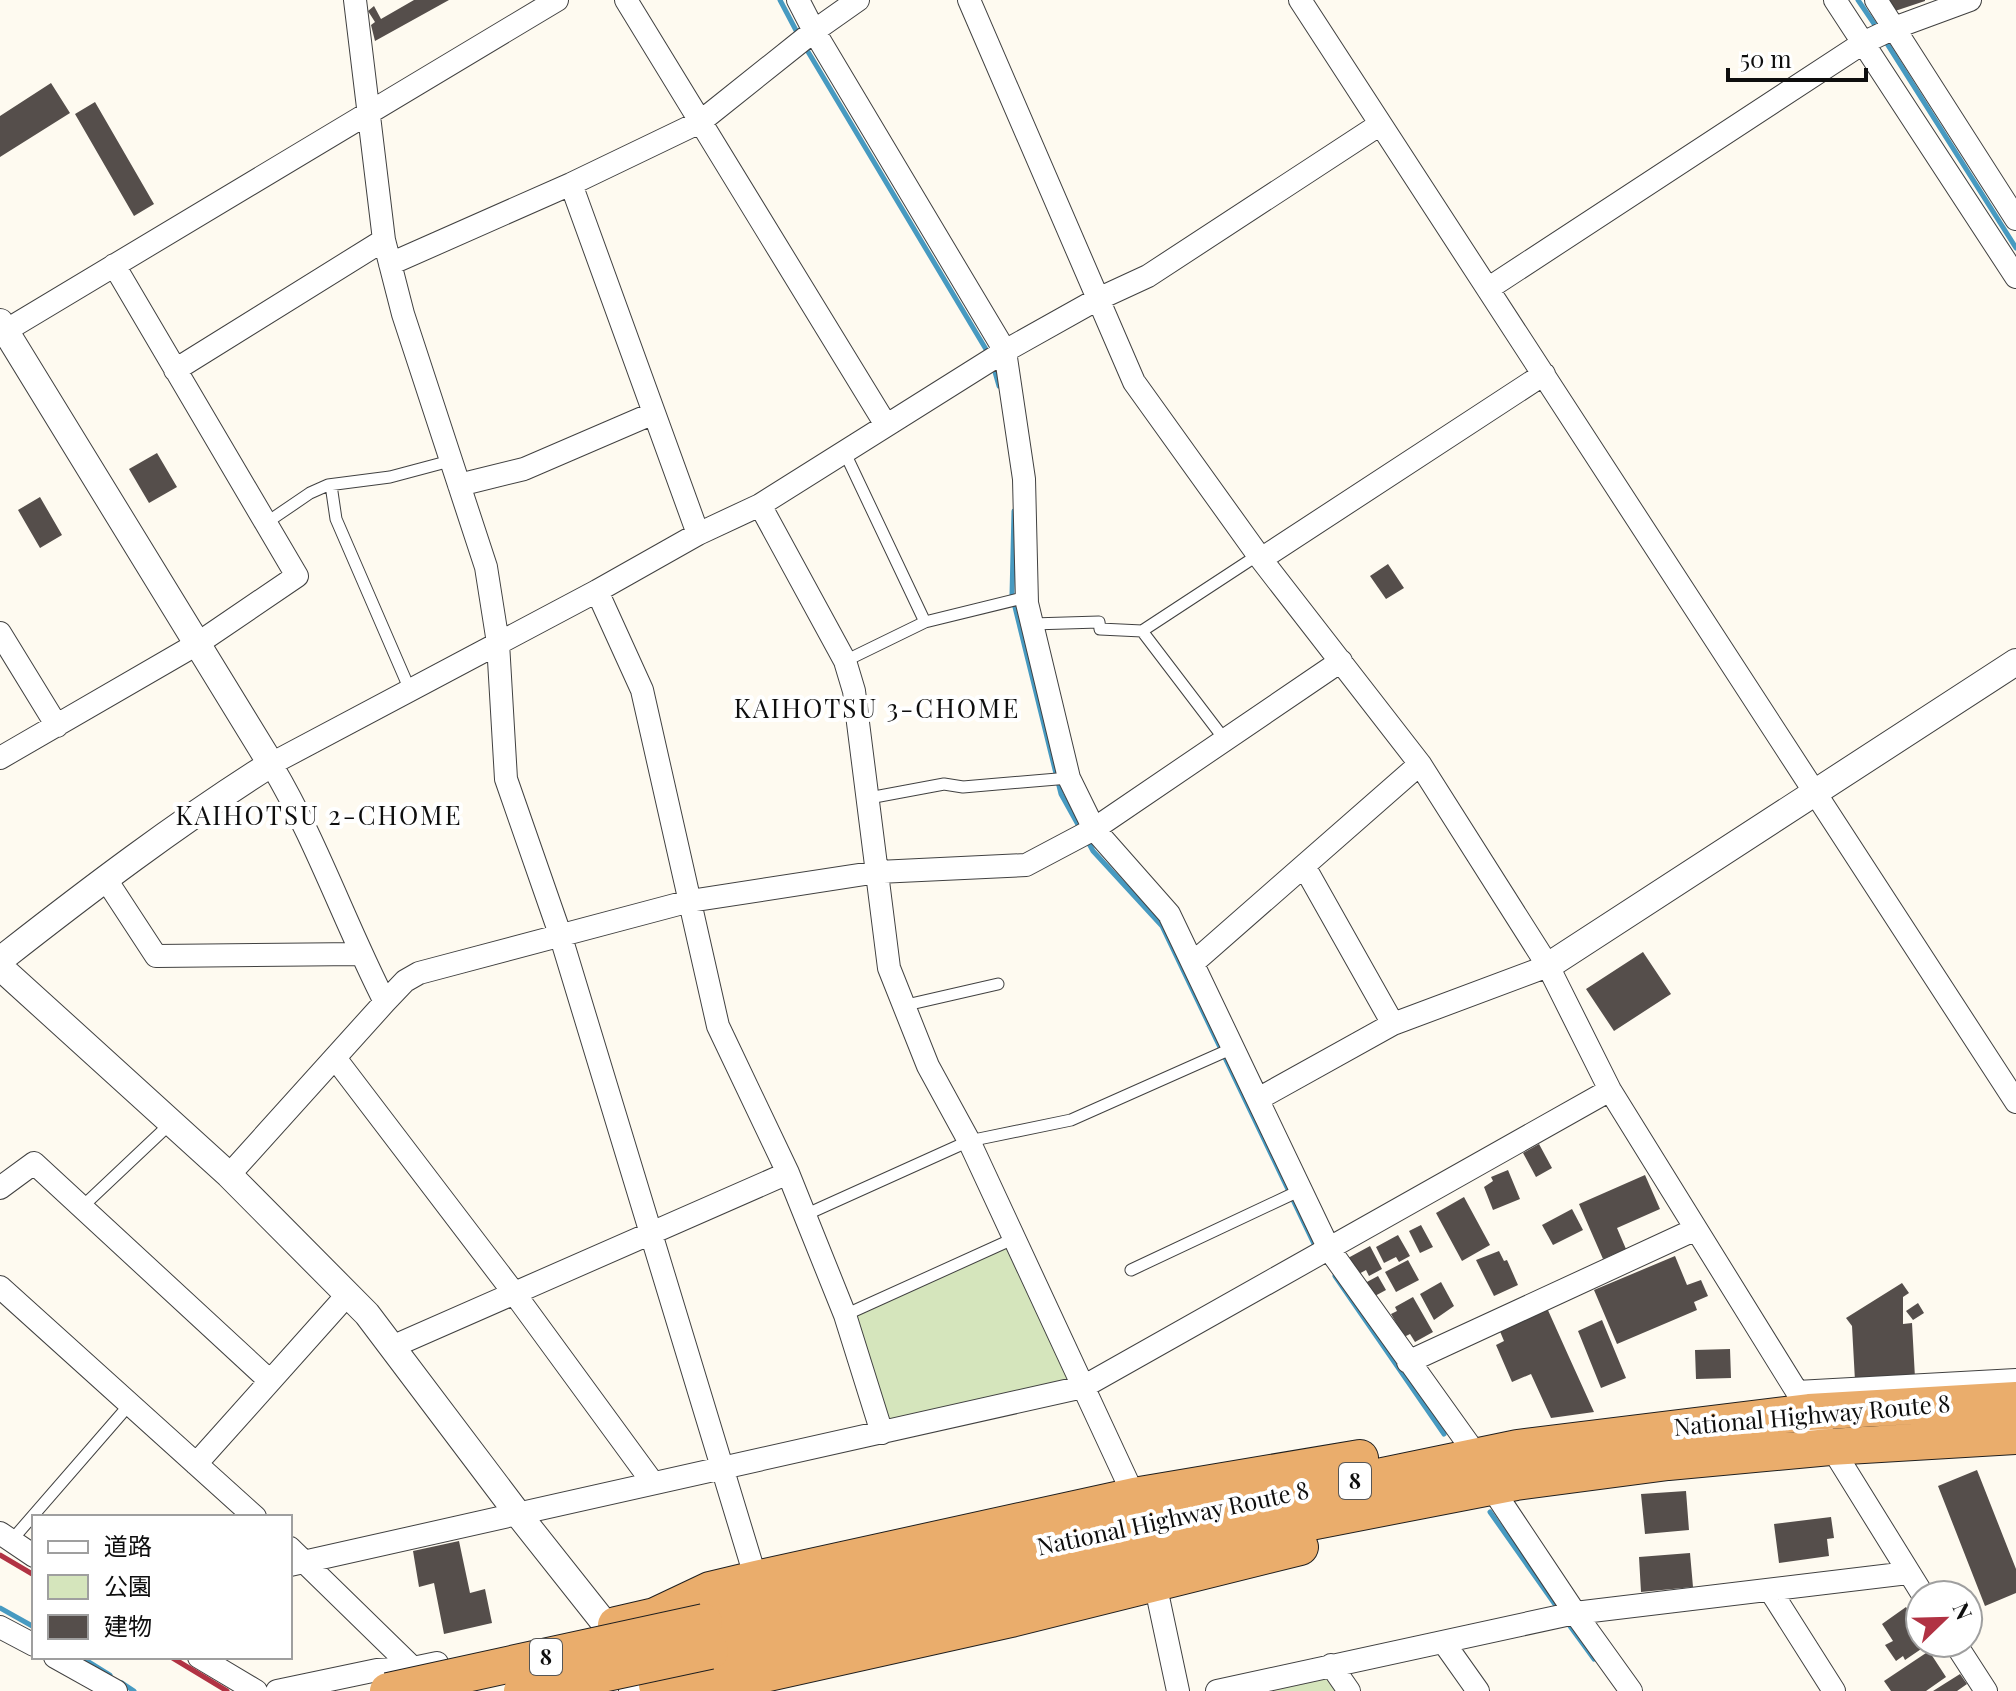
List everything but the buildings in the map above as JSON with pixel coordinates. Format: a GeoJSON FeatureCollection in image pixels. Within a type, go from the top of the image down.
{"type":"FeatureCollection","features":[{"type":"Feature","properties":{"kind":"highway","name":"National Highway Route 8"},"geometry":{"type":"LineString","coordinates":[[1494,1479],[1517,1448],[1667,1428],[1803,1402],[2016,1400]]}},
{"type":"Feature","properties":{"kind":"highway","name":"National Highway Route 8"},"geometry":{"type":"LineString","coordinates":[[522,1691],[707,1636],[1051,1545],[1494,1479],[1830,1447],[2016,1436]]}},
{"type":"Feature","properties":{"kind":"highway","name":"8"},"geometry":{"type":"LineString","coordinates":[[606,1627],[655,1616],[710,1590],[756,1579],[967,1544],[1134,1496],[1284,1468],[1378,1455],[1494,1479]]}},
{"type":"Feature","properties":{"kind":"highway","name":"8"},"geometry":{"type":"LineString","coordinates":[[650,1689],[678,1682],[719,1684],[1006,1612],[1155,1583],[1427,1517],[1494,1479]]}},
{"type":"Feature","properties":{"kind":"highway","name":"National Highway Route 8"},"geometry":{"type":"LineString","coordinates":[[400,1680],[707,1636]]}},
{"type":"Feature","properties":{"kind":"street"},"geometry":{"type":"LineString","coordinates":[[355,0],[384,240],[403,314],[486,567],[498,643],[506,779],[560,934],[756,1579]]}},
{"type":"Feature","properties":{"kind":"street"},"geometry":{"type":"LineString","coordinates":[[385,1002],[360,954],[288,792],[2,329],[557,0]]}},
{"type":"Feature","properties":{"kind":"street"},"geometry":{"type":"LineString","coordinates":[[626,0],[886,425]]}},
{"type":"Feature","properties":{"kind":"street"},"geometry":{"type":"LineString","coordinates":[[798,0],[1005,351],[1024,479],[1027,597],[1032,624],[1069,778],[1094,829],[1169,914],[1329,1249],[1494,1479],[1575,1613],[1631,1691]]}},
{"type":"Feature","properties":{"kind":"street"},"geometry":{"type":"LineString","coordinates":[[390,264],[571,184],[700,122],[858,0]]}},
{"type":"Feature","properties":{"kind":"street"},"geometry":{"type":"LineString","coordinates":[[969,0],[1134,382],[1259,557],[1420,764],[1548,966],[1610,1090],[1912,1579]]}},
{"type":"Feature","properties":{"kind":"street"},"geometry":{"type":"LineString","coordinates":[[1300,0],[2016,1102]]}},
{"type":"Feature","properties":{"kind":"street"},"geometry":{"type":"LineString","coordinates":[[1835,0],[2016,277]]}},
{"type":"Feature","properties":{"kind":"street"},"geometry":{"type":"LineString","coordinates":[[1876,0],[2016,219]]}},
{"type":"Feature","properties":{"kind":"street"},"geometry":{"type":"LineString","coordinates":[[1489,288],[1863,43],[1970,0]]}},
{"type":"Feature","properties":{"kind":"street"},"geometry":{"type":"LineString","coordinates":[[0,960],[201,808],[271,764],[698,534],[760,505],[1005,351],[1096,300],[1148,276],[1379,125]]}},
{"type":"Feature","properties":{"kind":"street"},"geometry":{"type":"LineString","coordinates":[[571,184],[698,534]]}},
{"type":"Feature","properties":{"kind":"street"},"geometry":{"type":"LineString","coordinates":[[175,370],[384,240]]}},
{"type":"Feature","properties":{"kind":"street"},"geometry":{"type":"LineString","coordinates":[[0,758],[197,644],[297,576],[114,265]]}},
{"type":"Feature","properties":{"kind":"street"},"geometry":{"type":"LineString","coordinates":[[1259,557],[1544,374]]}},
{"type":"Feature","properties":{"kind":"street"},"geometry":{"type":"LineString","coordinates":[[459,485],[524,469],[654,413]]}},
{"type":"Feature","properties":{"kind":"street"},"geometry":{"type":"LineString","coordinates":[[760,505],[845,661],[854,691],[889,968],[902,1006],[928,1066],[969,1141],[1015,1238],[1134,1496]]}},
{"type":"Feature","properties":{"kind":"street"},"geometry":{"type":"LineString","coordinates":[[597,591],[642,690],[718,1026],[805,1215],[845,1315],[882,1433]]}},
{"type":"Feature","properties":{"kind":"street"},"geometry":{"type":"LineString","coordinates":[[0,633],[57,726]]}},
{"type":"Feature","properties":{"kind":"street"},"geometry":{"type":"LineString","coordinates":[[229,1175],[385,1002],[405,981],[419,973],[690,901],[878,872],[1026,865],[1094,829],[1341,661]]}},
{"type":"Feature","properties":{"kind":"street"},"geometry":{"type":"LineString","coordinates":[[1258,1099],[1393,1024],[1548,966],[2016,662]]}},
{"type":"Feature","properties":{"kind":"street"},"geometry":{"type":"LineString","coordinates":[[1193,963],[1420,764]]}},
{"type":"Feature","properties":{"kind":"street"},"geometry":{"type":"LineString","coordinates":[[1304,866],[1393,1024]]}},
{"type":"Feature","properties":{"kind":"street"},"geometry":{"type":"LineString","coordinates":[[105,878],[156,956],[360,954]]}},
{"type":"Feature","properties":{"kind":"street"},"geometry":{"type":"LineString","coordinates":[[0,967],[229,1175],[348,1294],[394,1346],[650,1689]]}},
{"type":"Feature","properties":{"kind":"street"},"geometry":{"type":"LineString","coordinates":[[335,1058],[514,1293],[653,1483]]}},
{"type":"Feature","properties":{"kind":"street"},"geometry":{"type":"LineString","coordinates":[[400,1680],[295,1558],[518,1514],[1083,1387],[1610,1090]]}},
{"type":"Feature","properties":{"kind":"street"},"geometry":{"type":"LineString","coordinates":[[0,1188],[34,1163],[270,1381]]}},
{"type":"Feature","properties":{"kind":"street"},"geometry":{"type":"LineString","coordinates":[[394,1346],[788,1173]]}},
{"type":"Feature","properties":{"kind":"street"},"geometry":{"type":"LineString","coordinates":[[1408,1362],[1696,1229]]}},
{"type":"Feature","properties":{"kind":"street"},"geometry":{"type":"LineString","coordinates":[[0,1287],[253,1515]]}},
{"type":"Feature","properties":{"kind":"street"},"geometry":{"type":"LineString","coordinates":[[196,1464],[348,1294]]}},
{"type":"Feature","properties":{"kind":"street"},"geometry":{"type":"LineString","coordinates":[[1803,1402],[2016,1380]]}},
{"type":"Feature","properties":{"kind":"street"},"geometry":{"type":"LineString","coordinates":[[6,1537],[32,1555]]}},
{"type":"Feature","properties":{"kind":"street"},"geometry":{"type":"LineString","coordinates":[[1217,1691],[1575,1613],[1908,1573]]}},
{"type":"Feature","properties":{"kind":"street"},"geometry":{"type":"LineString","coordinates":[[1155,1583],[1178,1691]]}},
{"type":"Feature","properties":{"kind":"street"},"geometry":{"type":"LineString","coordinates":[[1770,1590],[1834,1691]]}},
{"type":"Feature","properties":{"kind":"street"},"geometry":{"type":"LineString","coordinates":[[0,1627],[32,1644]]}},
{"type":"Feature","properties":{"kind":"street"},"geometry":{"type":"LineString","coordinates":[[400,1680],[606,1627]]}},
{"type":"Feature","properties":{"kind":"street"},"geometry":{"type":"LineString","coordinates":[[1444,1643],[1478,1691]]}},
{"type":"Feature","properties":{"kind":"street"},"geometry":{"type":"LineString","coordinates":[[59,1659],[116,1691]]}},
{"type":"Feature","properties":{"kind":"street"},"geometry":{"type":"LineString","coordinates":[[202,1659],[256,1691]]}},
{"type":"Feature","properties":{"kind":"street"},"geometry":{"type":"LineString","coordinates":[[1965,1659],[1986,1691]]}},
{"type":"Feature","properties":{"kind":"street"},"geometry":{"type":"LineString","coordinates":[[1331,1665],[1349,1691]]}},
{"type":"Feature","properties":{"kind":"street"},"geometry":{"type":"LineString","coordinates":[[277,1691],[377,1670],[422,1691]]}},
{"type":"Feature","properties":{"kind":"lane"},"geometry":{"type":"LineString","coordinates":[[844,451],[925,622]]}},
{"type":"Feature","properties":{"kind":"lane"},"geometry":{"type":"LineString","coordinates":[[266,523],[310,493],[331,485],[390,477],[450,461]]}},
{"type":"Feature","properties":{"kind":"lane"},"geometry":{"type":"LineString","coordinates":[[331,485],[336,519],[410,690]]}},
{"type":"Feature","properties":{"kind":"lane"},"geometry":{"type":"LineString","coordinates":[[1032,624],[1099,622],[1100,629],[1142,631],[1259,557]]}},
{"type":"Feature","properties":{"kind":"lane"},"geometry":{"type":"LineString","coordinates":[[845,661],[925,622],[1027,597]]}},
{"type":"Feature","properties":{"kind":"lane"},"geometry":{"type":"LineString","coordinates":[[1142,631],[1225,740]]}},
{"type":"Feature","properties":{"kind":"lane"},"geometry":{"type":"LineString","coordinates":[[869,798],[944,784],[963,787],[1069,778]]}},
{"type":"Feature","properties":{"kind":"lane"},"geometry":{"type":"LineString","coordinates":[[902,1006],[998,984]]}},
{"type":"Feature","properties":{"kind":"lane"},"geometry":{"type":"LineString","coordinates":[[805,1215],[969,1141],[1071,1120],[1233,1048]]}},
{"type":"Feature","properties":{"kind":"lane"},"geometry":{"type":"LineString","coordinates":[[82,1207],[171,1122]]}},
{"type":"Feature","properties":{"kind":"lane"},"geometry":{"type":"LineString","coordinates":[[1131,1270],[1301,1190]]}},
{"type":"Feature","properties":{"kind":"lane"},"geometry":{"type":"LineString","coordinates":[[845,1315],[1015,1238]]}},
{"type":"Feature","properties":{"kind":"lane"},"geometry":{"type":"LineString","coordinates":[[6,1537],[130,1404]]}},
{"type":"Feature","properties":{"kind":"green space"},"geometry":{"type":"Polygon","coordinates":[[[1016,1242],[1080,1381],[882,1433],[845,1315],[1016,1242]]]}},
{"type":"Feature","properties":{"kind":"green space"},"geometry":{"type":"Polygon","coordinates":[[[1331,1665],[1349,1691],[1217,1691],[1331,1665]]]}},
{"type":"Feature","properties":{"kind":"waterway"},"geometry":{"type":"LineString","coordinates":[[780,0],[799,36]]}},
{"type":"Feature","properties":{"kind":"waterway"},"geometry":{"type":"LineString","coordinates":[[1858,0],[1879,31]]}},
{"type":"Feature","properties":{"kind":"waterway"},"geometry":{"type":"LineString","coordinates":[[1884,39],[2016,248]]}},
{"type":"Feature","properties":{"kind":"waterway"},"geometry":{"type":"LineString","coordinates":[[804,45],[990,356]]}},
{"type":"Feature","properties":{"kind":"waterway"},"geometry":{"type":"LineString","coordinates":[[993,365],[999,386]]}},
{"type":"Feature","properties":{"kind":"waterway"},"geometry":{"type":"LineString","coordinates":[[1014,511],[1012,595],[1061,794],[1081,830]]}},
{"type":"Feature","properties":{"kind":"waterway"},"geometry":{"type":"LineString","coordinates":[[1086,838],[1093,851],[1162,926],[1316,1248]]}},
{"type":"Feature","properties":{"kind":"waterway"},"geometry":{"type":"LineString","coordinates":[[1335,1276],[1444,1434]]}},
{"type":"Feature","properties":{"kind":"waterway"},"geometry":{"type":"LineString","coordinates":[[1490,1512],[1559,1610]]}},
{"type":"Feature","properties":{"kind":"waterway"},"geometry":{"type":"LineString","coordinates":[[0,1608],[32,1626]]}},
{"type":"Feature","properties":{"kind":"waterway"},"geometry":{"type":"LineString","coordinates":[[1567,1622],[1594,1659]]}},
{"type":"Feature","properties":{"kind":"waterway"},"geometry":{"type":"LineString","coordinates":[[84,1659],[110,1675]]}},
{"type":"Feature","properties":{"kind":"waterway"},"geometry":{"type":"LineString","coordinates":[[122,1683],[134,1691]]}},
{"type":"Feature","properties":{"kind":"railway"},"geometry":{"type":"LineString","coordinates":[[0,1555],[32,1574]]}},
{"type":"Feature","properties":{"kind":"railway"},"geometry":{"type":"LineString","coordinates":[[174,1659],[227,1691]]}},
{"type":"Feature","properties":{"kind":"district","name":"KAIHOTSU 3-CHOME"},"geometry":{"type":"Point","coordinates":[877,709]}},
{"type":"Feature","properties":{"kind":"district","name":"KAIHOTSU 2-CHOME"},"geometry":{"type":"Point","coordinates":[319,816]}}]}
